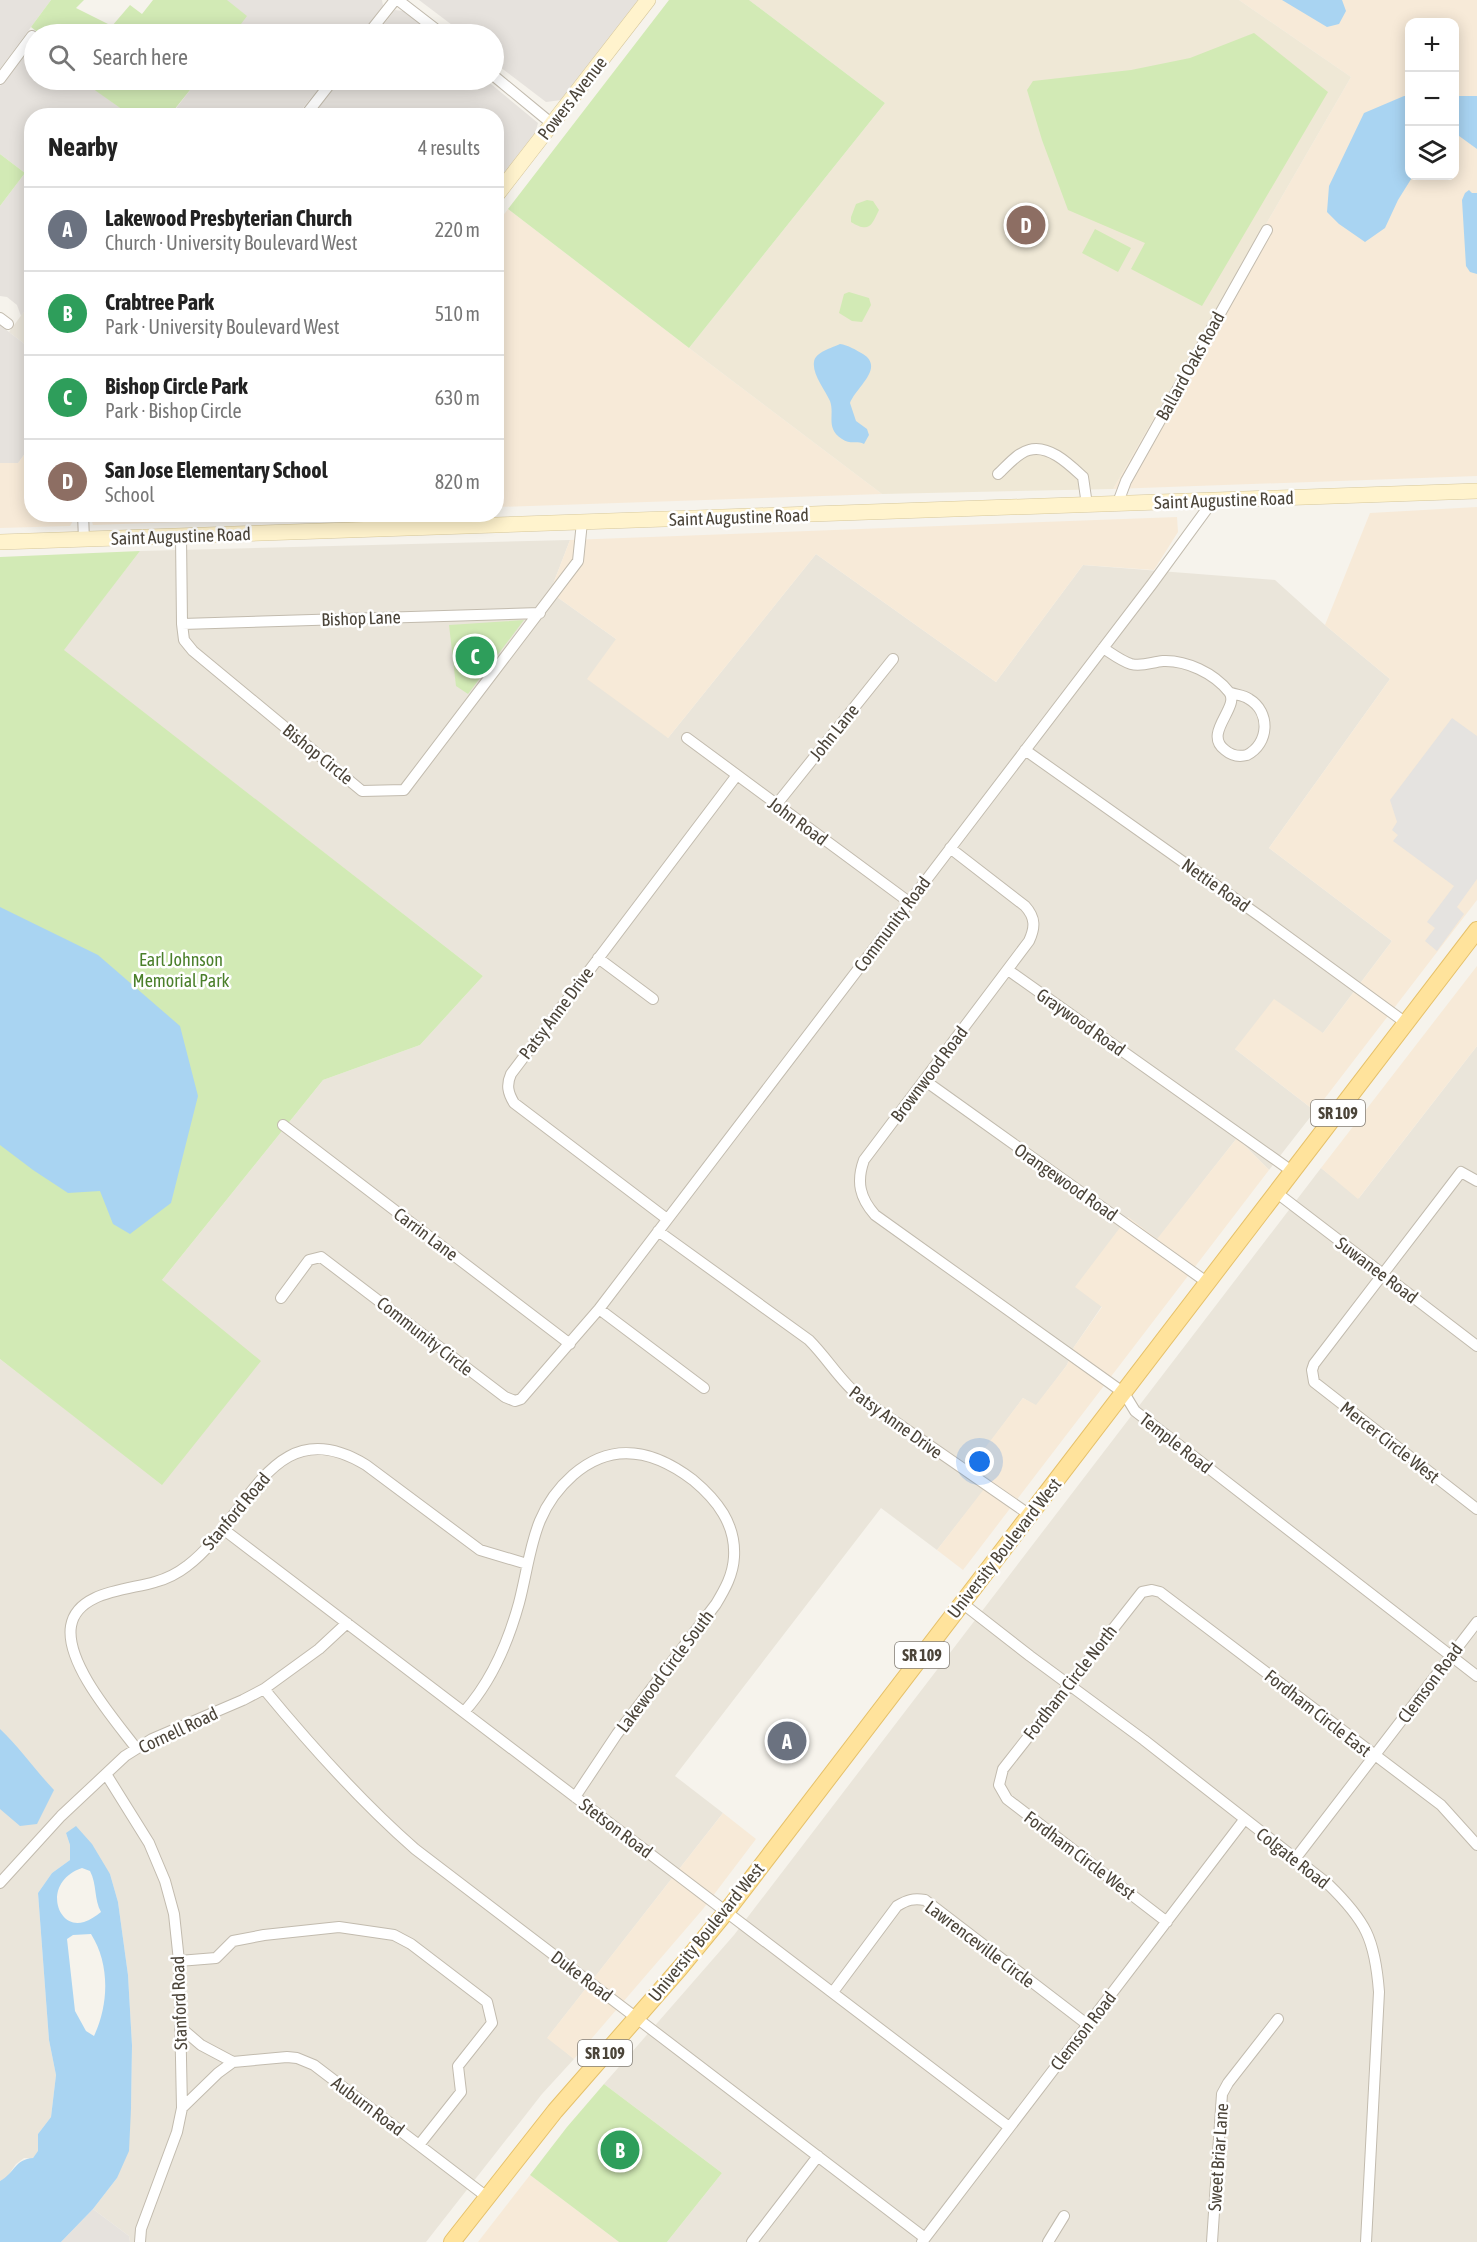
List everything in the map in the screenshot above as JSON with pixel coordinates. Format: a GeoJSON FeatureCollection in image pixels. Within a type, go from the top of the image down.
{"type":"FeatureCollection","features":[{"type":"Feature","properties":{"kind":"main road","name":"Powers Avenue"},"geometry":{"type":"LineString","coordinates":[[504,185],[648,0]]}},
{"type":"Feature","properties":{"kind":"main road","name":"Saint Augustine Road"},"geometry":{"type":"LineString","coordinates":[[0,542],[180,536],[369,522],[582,522],[1212,502],[1477,491]]}},
{"type":"Feature","properties":{"kind":"main road","name":"University Boulevard West"},"geometry":{"type":"LineString","coordinates":[[452,2242],[555,2110],[726,1912],[1477,931]]}},
{"type":"Feature","properties":{"kind":"street"},"geometry":{"type":"LineString","coordinates":[[377,24],[397,0],[429,24]]}},
{"type":"Feature","properties":{"kind":"street"},"geometry":{"type":"LineString","coordinates":[[0,79],[24,47]]}},
{"type":"Feature","properties":{"kind":"street"},"geometry":{"type":"LineString","coordinates":[[504,84],[551,123]]}},
{"type":"Feature","properties":{"kind":"street"},"geometry":{"type":"LineString","coordinates":[[311,108],[325,90]]}},
{"type":"Feature","properties":{"kind":"street","name":"Ballard Oaks Road"},"geometry":{"type":"LineString","coordinates":[[1116,505],[1126,481],[1267,230]]}},
{"type":"Feature","properties":{"kind":"street"},"geometry":{"type":"LineString","coordinates":[[998,474],[1028,450],[1040,449],[1050,452],[1083,477],[1087,505]]}},
{"type":"Feature","properties":{"kind":"street","name":"Community Road"},"geometry":{"type":"LineString","coordinates":[[570,1344],[667,1220],[1212,502]]}},
{"type":"Feature","properties":{"kind":"street"},"geometry":{"type":"LineString","coordinates":[[83,522],[84,540]]}},
{"type":"Feature","properties":{"kind":"street","name":"Bishop Circle"},"geometry":{"type":"LineString","coordinates":[[180,536],[182,624],[184,640],[193,651],[363,790],[404,790],[578,561],[582,522]]}},
{"type":"Feature","properties":{"kind":"street","name":"Bishop Lane"},"geometry":{"type":"LineString","coordinates":[[182,624],[540,613]]}},
{"type":"Feature","properties":{"kind":"street"},"geometry":{"type":"LineString","coordinates":[[1102,648],[1132,664],[1160,661],[1180,662],[1207,674],[1231,693],[1249,699],[1263,711],[1265,722],[1264,735],[1258,746],[1247,755],[1232,755],[1218,741],[1219,729],[1232,699],[1231,693]]}},
{"type":"Feature","properties":{"kind":"street","name":"John Lane"},"geometry":{"type":"LineString","coordinates":[[776,805],[893,659]]}},
{"type":"Feature","properties":{"kind":"street","name":"John Road"},"geometry":{"type":"LineString","coordinates":[[687,738],[909,902]]}},
{"type":"Feature","properties":{"kind":"street","name":"Nettie Road"},"geometry":{"type":"LineString","coordinates":[[1025,750],[1406,1023]]}},
{"type":"Feature","properties":{"kind":"street","name":"Patsy Anne Drive"},"geometry":{"type":"LineString","coordinates":[[667,1220],[514,1103],[509,1095],[508,1082],[511,1074],[737,775]]}},
{"type":"Feature","properties":{"kind":"street"},"geometry":{"type":"LineString","coordinates":[[950,848],[1032,914],[1034,930],[1029,941],[1008,970]]}},
{"type":"Feature","properties":{"kind":"street"},"geometry":{"type":"LineString","coordinates":[[598,958],[653,999]]}},
{"type":"Feature","properties":{"kind":"street","name":"Brownwood Road"},"geometry":{"type":"LineString","coordinates":[[859,1182],[864,1160],[1008,970]]}},
{"type":"Feature","properties":{"kind":"street","name":"Graywood Road"},"geometry":{"type":"LineString","coordinates":[[1008,970],[1293,1172]]}},
{"type":"Feature","properties":{"kind":"street","name":"Orangewood Road"},"geometry":{"type":"LineString","coordinates":[[924,1080],[1208,1283]]}},
{"type":"Feature","properties":{"kind":"street","name":"Carrin Lane"},"geometry":{"type":"LineString","coordinates":[[283,1125],[570,1344]]}},
{"type":"Feature","properties":{"kind":"street"},"geometry":{"type":"LineString","coordinates":[[1383,1274],[1461,1172],[1477,1181]]}},
{"type":"Feature","properties":{"kind":"street","name":"Temple Road"},"geometry":{"type":"LineString","coordinates":[[859,1182],[866,1204],[875,1215],[1124,1393],[1135,1411],[1477,1676]]}},
{"type":"Feature","properties":{"kind":"street","name":"Suwanee Road"},"geometry":{"type":"LineString","coordinates":[[1276,1193],[1477,1346]]}},
{"type":"Feature","properties":{"kind":"street","name":"Patsy Anne Drive"},"geometry":{"type":"LineString","coordinates":[[658,1231],[809,1341],[826,1358],[844,1384],[861,1398],[1030,1515]]}},
{"type":"Feature","properties":{"kind":"street","name":"Community Circle"},"geometry":{"type":"LineString","coordinates":[[281,1298],[309,1260],[321,1257],[480,1379],[505,1397],[515,1401],[521,1399],[570,1344]]}},
{"type":"Feature","properties":{"kind":"street","name":"Mercer Circle West"},"geometry":{"type":"LineString","coordinates":[[1383,1274],[1314,1364],[1312,1370],[1314,1382],[1477,1509]]}},
{"type":"Feature","properties":{"kind":"street"},"geometry":{"type":"LineString","coordinates":[[599,1309],[704,1388]]}},
{"type":"Feature","properties":{"kind":"street","name":"Stanford Road"},"geometry":{"type":"LineString","coordinates":[[135,1748],[79,1667],[72,1648],[71,1624],[82,1607],[96,1598],[119,1590],[158,1582],[177,1573],[194,1560],[223,1529],[279,1461],[296,1452],[323,1449],[346,1454],[366,1465],[480,1550],[527,1564]]}},
{"type":"Feature","properties":{"kind":"street","name":"Lakewood Circle South"},"geometry":{"type":"LineString","coordinates":[[527,1564],[537,1528],[554,1497],[577,1472],[603,1457],[634,1453],[674,1465],[716,1501],[733,1538],[732,1572],[726,1588],[617,1734],[575,1797]]}},
{"type":"Feature","properties":{"kind":"street","name":"Stetson Road"},"geometry":{"type":"LineString","coordinates":[[223,1529],[1009,2127]]}},
{"type":"Feature","properties":{"kind":"street"},"geometry":{"type":"LineString","coordinates":[[464,1712],[484,1687],[502,1651],[520,1600],[527,1564]]}},
{"type":"Feature","properties":{"kind":"street","name":"Fordham Circle North"},"geometry":{"type":"LineString","coordinates":[[999,1785],[1003,1769],[1068,1684],[1138,1595],[1152,1590]]}},
{"type":"Feature","properties":{"kind":"street","name":"Fordham Circle East"},"geometry":{"type":"LineString","coordinates":[[1152,1590],[1160,1592],[1441,1805],[1477,1845]]}},
{"type":"Feature","properties":{"kind":"street","name":"Colgate Road"},"geometry":{"type":"LineString","coordinates":[[962,1602],[1328,1884],[1349,1904],[1370,1938],[1375,1956],[1378,1992],[1366,2242]]}},
{"type":"Feature","properties":{"kind":"street","name":"Clemson Road"},"geometry":{"type":"LineString","coordinates":[[1295,1859],[1477,1622]]}},
{"type":"Feature","properties":{"kind":"street","name":"Cornell Road"},"geometry":{"type":"LineString","coordinates":[[0,1883],[61,1816],[135,1748],[264,1689],[300,1664],[347,1623]]}},
{"type":"Feature","properties":{"kind":"street","name":"Duke Road"},"geometry":{"type":"LineString","coordinates":[[264,1689],[341,1778],[402,1837],[818,2156],[923,2240]]}},
{"type":"Feature","properties":{"kind":"street","name":"Stanford Road"},"geometry":{"type":"LineString","coordinates":[[106,1774],[149,1843],[165,1881],[174,1914],[179,1961],[182,2108],[177,2132],[141,2229],[140,2242]]}},
{"type":"Feature","properties":{"kind":"street","name":"Fordham Circle West"},"geometry":{"type":"LineString","coordinates":[[999,1785],[1007,1799],[1167,1922]]}},
{"type":"Feature","properties":{"kind":"street","name":"Clemson Road"},"geometry":{"type":"LineString","coordinates":[[923,2240],[1244,1820]]}},
{"type":"Feature","properties":{"kind":"street","name":"Lawrenceville Circle"},"geometry":{"type":"LineString","coordinates":[[833,1992],[897,1906],[916,1898],[925,1900],[1088,2025]]}},
{"type":"Feature","properties":{"kind":"street"},"geometry":{"type":"LineString","coordinates":[[179,1961],[216,1958],[233,1941],[339,1927],[394,1935],[411,1944],[487,2002],[492,2023],[458,2066],[461,2092],[419,2145]]}},
{"type":"Feature","properties":{"kind":"street","name":"Sweet Briar Lane"},"geometry":{"type":"LineString","coordinates":[[1212,2242],[1222,2094],[1278,2019]]}},
{"type":"Feature","properties":{"kind":"street"},"geometry":{"type":"LineString","coordinates":[[180,2027],[201,2045],[233,2062],[218,2073],[182,2108]]}},
{"type":"Feature","properties":{"kind":"street","name":"Auburn Road"},"geometry":{"type":"LineString","coordinates":[[233,2062],[287,2057],[306,2060],[487,2197]]}},
{"type":"Feature","properties":{"kind":"street"},"geometry":{"type":"LineString","coordinates":[[752,2242],[818,2156]]}},
{"type":"Feature","properties":{"kind":"street"},"geometry":{"type":"LineString","coordinates":[[1048,2242],[1064,2216]]}},
{"type":"Feature","properties":{"kind":"shaded area"},"geometry":{"type":"Polygon","coordinates":[[[0,0],[51,0],[33,24],[24,24],[24,37],[0,69],[0,0]]]}},
{"type":"Feature","properties":{"kind":"shaded area"},"geometry":{"type":"Polygon","coordinates":[[[227,0],[382,0],[383,6],[369,24],[230,24],[227,0]]]}},
{"type":"Feature","properties":{"kind":"shaded area"},"geometry":{"type":"Polygon","coordinates":[[[419,0],[641,0],[561,100],[546,102],[504,70],[504,24],[451,24],[419,0]]]}},
{"type":"Feature","properties":{"kind":"shaded area"},"geometry":{"type":"Polygon","coordinates":[[[749,0],[1239,0],[1351,77],[1113,489],[882,494],[689,348],[885,103],[749,0]]]}},
{"type":"Feature","properties":{"kind":"shaded area"},"geometry":{"type":"Polygon","coordinates":[[[1239,0],[1477,0],[1477,476],[1113,489],[1351,77],[1239,0]]]}},
{"type":"Feature","properties":{"kind":"shaded area"},"geometry":{"type":"Polygon","coordinates":[[[395,10],[404,11],[420,24],[384,24],[395,10]]]}},
{"type":"Feature","properties":{"kind":"shaded area"},"geometry":{"type":"Polygon","coordinates":[[[24,51],[24,90],[96,90],[120,108],[24,108],[24,172],[0,154],[0,86],[24,51]]]}},
{"type":"Feature","properties":{"kind":"shaded area"},"geometry":{"type":"Polygon","coordinates":[[[190,90],[318,90],[303,108],[176,108],[190,90]]]}},
{"type":"Feature","properties":{"kind":"shaded area"},"geometry":{"type":"Polygon","coordinates":[[[333,90],[498,90],[538,123],[534,137],[504,178],[504,108],[318,108],[333,90]]]}},
{"type":"Feature","properties":{"kind":"shaded area"},"geometry":{"type":"Polygon","coordinates":[[[24,174],[24,312],[21,316],[17,305],[7,297],[0,296],[0,206],[24,174]]]}},
{"type":"Feature","properties":{"kind":"shaded area"},"geometry":{"type":"Polygon","coordinates":[[[508,209],[882,494],[504,507],[504,214],[508,209]]]}},
{"type":"Feature","properties":{"kind":"shaded area"},"geometry":{"type":"Polygon","coordinates":[[[24,312],[24,344],[9,332],[24,312]]]}},
{"type":"Feature","properties":{"kind":"shaded area"},"geometry":{"type":"Polygon","coordinates":[[[0,325],[24,344],[24,455],[18,463],[0,463],[0,325]]]}},
{"type":"Feature","properties":{"kind":"shaded area"},"geometry":{"type":"Polygon","coordinates":[[[24,455],[24,522],[72,522],[70,526],[0,528],[0,463],[18,463],[24,455]]]}},
{"type":"Feature","properties":{"kind":"shaded area"},"geometry":{"type":"Polygon","coordinates":[[[1477,507],[1477,900],[1315,1111],[1235,1049],[1274,999],[1323,1033],[1392,941],[1269,848],[1390,679],[1325,625],[1370,513],[1477,507]]]}},
{"type":"Feature","properties":{"kind":"shaded area"},"geometry":{"type":"Polygon","coordinates":[[[1177,517],[1178,532],[1154,570],[1083,565],[996,682],[816,554],[668,738],[587,679],[616,639],[550,592],[570,540],[1177,517]]]}},
{"type":"Feature","properties":{"kind":"shaded area"},"geometry":{"type":"Polygon","coordinates":[[[92,522],[180,522],[93,525],[92,522]]]}},
{"type":"Feature","properties":{"kind":"shaded area"},"geometry":{"type":"Polygon","coordinates":[[[570,540],[550,592],[616,639],[668,738],[816,554],[996,682],[1083,565],[1275,580],[1390,679],[1269,848],[1392,941],[1323,1033],[1235,1049],[1315,1111],[1269,1170],[1237,1138],[1157,1240],[1128,1217],[1102,1306],[1074,1347],[1067,1365],[1036,1406],[1023,1398],[973,1465],[992,1480],[937,1550],[881,1508],[675,1776],[723,1813],[548,2037],[574,2059],[542,2094],[426,2242],[130,2242],[129,2236],[93,2209],[117,2178],[131,2109],[132,2045],[128,1975],[118,1902],[110,1874],[66,1833],[70,1845],[70,1860],[52,1873],[38,1893],[49,2040],[56,2075],[51,2117],[38,2134],[39,2151],[33,2158],[24,2158],[16,2164],[7,2177],[0,2181],[0,1359],[162,1484],[162,1280],[323,1080],[420,1045],[483,976],[63,650],[140,551],[570,540]]]}},
{"type":"Feature","properties":{"kind":"shaded area"},"geometry":{"type":"Polygon","coordinates":[[[1452,718],[1477,736],[1477,879],[1457,907],[1464,914],[1437,951],[1425,941],[1435,928],[1427,922],[1454,886],[1393,841],[1398,835],[1392,830],[1397,822],[1390,800],[1452,718]]]}},
{"type":"Feature","properties":{"kind":"shaded area"},"geometry":{"type":"Polygon","coordinates":[[[1477,966],[1477,1046],[1358,1199],[1321,1168],[1477,966]]]}},
{"type":"Feature","properties":{"kind":"shaded area"},"geometry":{"type":"Polygon","coordinates":[[[1477,1046],[1477,2242],[667,2242],[722,2173],[604,2084],[734,1935],[1321,1168],[1359,1198],[1477,1046]]]}},
{"type":"Feature","properties":{"kind":"shaded area"},"geometry":{"type":"Polygon","coordinates":[[[1237,1138],[1269,1170],[963,1570],[937,1550],[991,1480],[972,1465],[1023,1398],[1036,1405],[1067,1365],[1074,1347],[1102,1307],[1075,1287],[1128,1217],[1157,1239],[1237,1138]]]}},
{"type":"Feature","properties":{"kind":"shaded area"},"geometry":{"type":"Polygon","coordinates":[[[723,1813],[756,1839],[703,1909],[574,2059],[547,2038],[723,1813]]]}},
{"type":"Feature","properties":{"kind":"shaded area"},"geometry":{"type":"Polygon","coordinates":[[[530,2175],[619,2242],[478,2242],[530,2175]]]}},
{"type":"Feature","properties":{"kind":"shaded area"},"geometry":{"type":"Polygon","coordinates":[[[93,2209],[129,2236],[130,2242],[61,2242],[93,2209]]]}},
{"type":"Feature","properties":{"kind":"green space"},"geometry":{"type":"Polygon","coordinates":[[[51,0],[84,0],[76,8],[108,24],[33,24],[51,0]]]}},
{"type":"Feature","properties":{"kind":"green space"},"geometry":{"type":"Polygon","coordinates":[[[153,0],[227,0],[247,16],[241,24],[114,24],[130,5],[142,14],[153,0]]]}},
{"type":"Feature","properties":{"kind":"green space"},"geometry":{"type":"Polygon","coordinates":[[[669,0],[749,0],[885,103],[689,348],[508,209],[669,0]]]}},
{"type":"Feature","properties":{"kind":"green space"},"geometry":{"type":"Polygon","coordinates":[[[1254,33],[1328,92],[1202,306],[1131,269],[1145,243],[1068,210],[1042,140],[1027,90],[1033,81],[1131,70],[1190,58],[1254,33]]]}},
{"type":"Feature","properties":{"kind":"green space"},"geometry":{"type":"Polygon","coordinates":[[[95,90],[190,90],[176,108],[120,108],[95,90]]]}},
{"type":"Feature","properties":{"kind":"green space"},"geometry":{"type":"Polygon","coordinates":[[[0,154],[24,174],[0,206],[0,154]]]}},
{"type":"Feature","properties":{"kind":"green space"},"geometry":{"type":"Polygon","coordinates":[[[867,200],[873,201],[879,210],[870,226],[857,226],[851,222],[856,204],[867,200]]]}},
{"type":"Feature","properties":{"kind":"green space"},"geometry":{"type":"Polygon","coordinates":[[[1095,229],[1131,248],[1118,272],[1082,253],[1095,229]]]}},
{"type":"Feature","properties":{"kind":"green space"},"geometry":{"type":"Polygon","coordinates":[[[849,292],[869,298],[871,305],[862,322],[852,321],[839,313],[844,294],[849,292]]]}},
{"type":"Feature","properties":{"kind":"green space","name":"Earl Johnson Memorial Park"},"geometry":{"type":"Polygon","coordinates":[[[140,551],[64,650],[483,976],[420,1045],[323,1080],[162,1280],[261,1361],[162,1485],[0,1359],[0,557],[140,551]]]}},
{"type":"Feature","properties":{"kind":"green space"},"geometry":{"type":"Polygon","coordinates":[[[524,620],[468,694],[456,686],[449,625],[524,620]]]}},
{"type":"Feature","properties":{"kind":"green space"},"geometry":{"type":"Polygon","coordinates":[[[604,2084],[722,2173],[667,2242],[619,2242],[530,2175],[604,2084]]]}},
{"type":"Feature","properties":{"kind":"water"},"geometry":{"type":"Polygon","coordinates":[[[1282,0],[1342,0],[1346,11],[1339,24],[1327,27],[1282,0]]]}},
{"type":"Feature","properties":{"kind":"water"},"geometry":{"type":"Polygon","coordinates":[[[1405,96],[1405,180],[1410,180],[1385,228],[1365,242],[1339,224],[1327,212],[1329,186],[1364,113],[1405,96]]]}},
{"type":"Feature","properties":{"kind":"water"},"geometry":{"type":"Polygon","coordinates":[[[1459,96],[1477,96],[1477,149],[1459,136],[1459,96]]]}},
{"type":"Feature","properties":{"kind":"water"},"geometry":{"type":"Polygon","coordinates":[[[1469,190],[1477,193],[1477,274],[1470,272],[1466,266],[1462,200],[1469,190]]]}},
{"type":"Feature","properties":{"kind":"water"},"geometry":{"type":"Polygon","coordinates":[[[840,344],[863,354],[869,359],[871,365],[867,378],[850,403],[856,421],[867,429],[869,435],[864,444],[845,441],[837,435],[832,426],[830,401],[815,372],[814,362],[817,356],[840,344]]]}},
{"type":"Feature","properties":{"kind":"water"},"geometry":{"type":"Polygon","coordinates":[[[0,907],[98,955],[180,1026],[198,1096],[171,1203],[130,1234],[113,1224],[100,1191],[68,1193],[0,1145],[0,907]]]}},
{"type":"Feature","properties":{"kind":"water"},"geometry":{"type":"Polygon","coordinates":[[[0,1729],[54,1790],[37,1824],[20,1826],[0,1809],[0,1729]]]}},
{"type":"Feature","properties":{"kind":"water"},"geometry":{"type":"Polygon","coordinates":[[[76,1826],[92,1844],[110,1874],[118,1902],[128,1975],[132,2045],[129,2151],[117,2178],[93,2209],[61,2242],[0,2242],[0,2181],[22,2161],[33,2158],[38,2151],[38,2134],[51,2117],[56,2075],[49,2040],[38,1893],[52,1873],[70,1860],[70,1845],[66,1833],[76,1826]],[[82,1868],[69,1875],[61,1884],[57,1894],[61,1913],[74,1923],[84,1922],[101,1912],[90,1871],[82,1868]],[[91,1934],[73,1935],[67,1939],[75,2011],[86,2031],[94,2036],[103,2011],[105,1984],[102,1958],[91,1934]]]}},
{"type":"Feature","properties":{"kind":"place","name":"San Jose Elementary School"},"geometry":{"type":"Point","coordinates":[1026,225]}},
{"type":"Feature","properties":{"kind":"place","name":"Bishop Circle Park"},"geometry":{"type":"Point","coordinates":[475,656]}},
{"type":"Feature","properties":{"kind":"place","name":"Lakewood Presbyterian Church"},"geometry":{"type":"Point","coordinates":[787,1741]}},
{"type":"Feature","properties":{"kind":"place","name":"Crabtree Park"},"geometry":{"type":"Point","coordinates":[620,2150]}}]}
